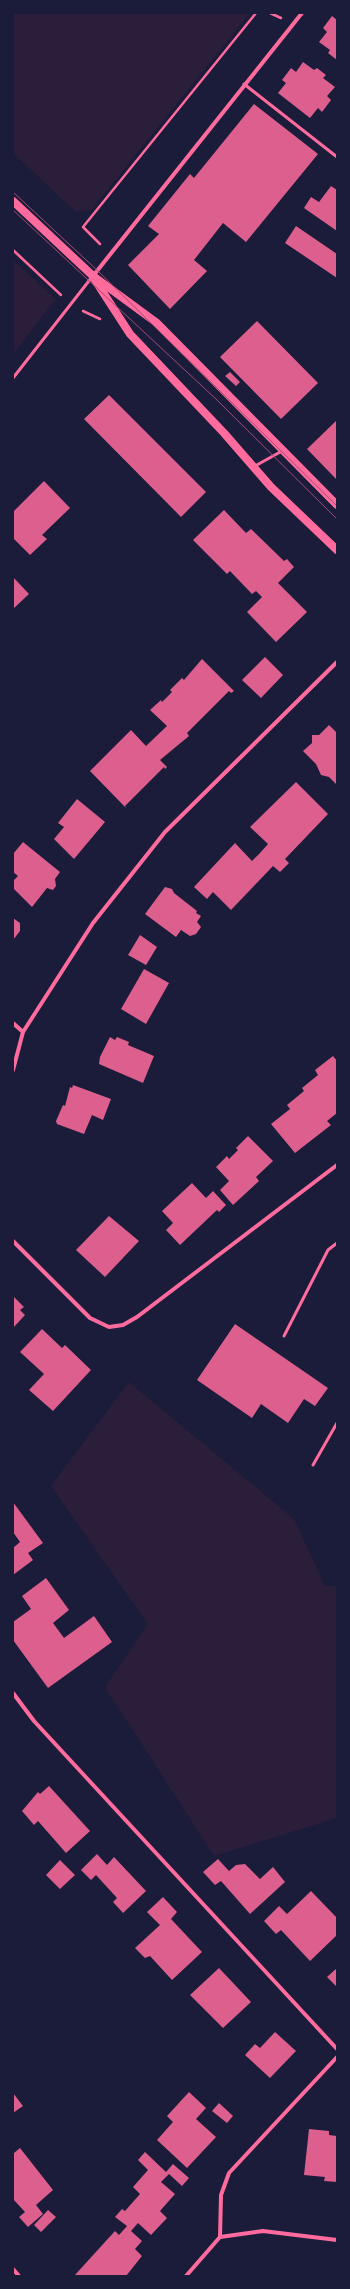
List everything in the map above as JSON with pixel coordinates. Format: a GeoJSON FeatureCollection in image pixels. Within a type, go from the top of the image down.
{"type":"FeatureCollection","features":[{"type":"Feature","properties":{"kind":"main road"},"geometry":{"type":"LineString","coordinates":[[13,201],[93,276],[157,323],[337,505]]}},
{"type":"Feature","properties":{"kind":"main road"},"geometry":{"type":"LineString","coordinates":[[93,276],[130,334],[270,486],[337,550]]}},
{"type":"Feature","properties":{"kind":"street"},"geometry":{"type":"LineString","coordinates":[[93,276],[244,84],[302,13]]}},
{"type":"Feature","properties":{"kind":"street"},"geometry":{"type":"LineString","coordinates":[[13,1070],[23,1032],[93,923],[165,832],[337,662]]}},
{"type":"Feature","properties":{"kind":"street"},"geometry":{"type":"LineString","coordinates":[[13,1023],[23,1032]]}},
{"type":"Feature","properties":{"kind":"street"},"geometry":{"type":"LineString","coordinates":[[13,1241],[90,1318],[109,1327],[123,1325],[137,1317],[337,1165]]}},
{"type":"Feature","properties":{"kind":"street"},"geometry":{"type":"LineString","coordinates":[[13,1693],[34,1721],[337,2049]]}},
{"type":"Feature","properties":{"kind":"street"},"geometry":{"type":"LineString","coordinates":[[186,2276],[220,2236],[220,2195],[229,2173],[337,2057]]}},
{"type":"Feature","properties":{"kind":"street"},"geometry":{"type":"LineString","coordinates":[[220,2236],[263,2232],[337,2240]]}},
{"type":"Feature","properties":{"kind":"street"},"geometry":{"type":"LineString","coordinates":[[13,2269],[19,2276]]}},
{"type":"Feature","properties":{"kind":"lane"},"geometry":{"type":"LineString","coordinates":[[244,84],[337,157]]}},
{"type":"Feature","properties":{"kind":"lane"},"geometry":{"type":"LineString","coordinates":[[13,378],[93,276]]}},
{"type":"Feature","properties":{"kind":"lane"},"geometry":{"type":"LineString","coordinates":[[254,467],[283,450]]}},
{"type":"Feature","properties":{"kind":"lane"},"geometry":{"type":"LineString","coordinates":[[284,1336],[328,1250],[337,1243]]}},
{"type":"Feature","properties":{"kind":"lane"},"geometry":{"type":"LineString","coordinates":[[313,1465],[337,1423]]}},
{"type":"Feature","properties":{"kind":"path"},"geometry":{"type":"LineString","coordinates":[[110,254],[82,227],[256,13]]}},
{"type":"Feature","properties":{"kind":"shaded area"},"geometry":{"type":"Polygon","coordinates":[[[13,13],[250,13],[91,210],[76,212],[13,153],[13,13]]]}},
{"type":"Feature","properties":{"kind":"shaded area"},"geometry":{"type":"Polygon","coordinates":[[[13,260],[56,299],[13,354],[13,260]]]}},
{"type":"Feature","properties":{"kind":"shaded area"},"geometry":{"type":"Polygon","coordinates":[[[129,1382],[294,1519],[325,1586],[337,1586],[337,1818],[214,1856],[105,1687],[148,1624],[51,1486],[129,1382]]]}},
{"type":"Feature","properties":{"kind":"building"},"geometry":{"type":"Polygon","coordinates":[[[332,16],[337,20],[337,60],[328,53],[330,50],[319,42],[327,32],[323,28],[332,16]]]}},
{"type":"Feature","properties":{"kind":"building"},"geometry":{"type":"Polygon","coordinates":[[[303,62],[314,70],[317,68],[326,75],[323,78],[335,87],[327,96],[331,100],[322,112],[318,108],[310,118],[278,93],[286,83],[282,80],[291,68],[296,72],[303,62]]]}},
{"type":"Feature","properties":{"kind":"building"},"geometry":{"type":"Polygon","coordinates":[[[254,104],[318,154],[246,242],[223,223],[194,260],[207,271],[170,309],[128,265],[159,234],[148,226],[190,174],[194,178],[254,104]]]}},
{"type":"Feature","properties":{"kind":"building"},"geometry":{"type":"Polygon","coordinates":[[[331,186],[337,190],[337,231],[304,208],[311,197],[319,202],[331,186]]]}},
{"type":"Feature","properties":{"kind":"building"},"geometry":{"type":"Polygon","coordinates":[[[296,226],[337,254],[337,278],[285,243],[296,226]]]}},
{"type":"Feature","properties":{"kind":"building"},"geometry":{"type":"Polygon","coordinates":[[[257,321],[318,383],[281,419],[220,357],[257,321]]]}},
{"type":"Feature","properties":{"kind":"building"},"geometry":{"type":"Polygon","coordinates":[[[230,372],[240,382],[236,386],[225,376],[230,372]]]}},
{"type":"Feature","properties":{"kind":"building"},"geometry":{"type":"Polygon","coordinates":[[[109,395],[206,492],[181,517],[84,419],[109,395]]]}},
{"type":"Feature","properties":{"kind":"building"},"geometry":{"type":"Polygon","coordinates":[[[337,420],[337,480],[307,449],[337,420]]]}},
{"type":"Feature","properties":{"kind":"building"},"geometry":{"type":"Polygon","coordinates":[[[44,481],[70,508],[42,535],[47,539],[30,555],[13,538],[13,512],[44,481]]]}},
{"type":"Feature","properties":{"kind":"building"},"geometry":{"type":"Polygon","coordinates":[[[224,510],[246,533],[251,529],[284,561],[287,559],[294,567],[278,583],[307,612],[276,642],[247,612],[262,597],[256,591],[252,594],[230,571],[227,574],[193,540],[224,510]]]}},
{"type":"Feature","properties":{"kind":"building"},"geometry":{"type":"Polygon","coordinates":[[[13,577],[29,594],[13,609],[13,577]]]}},
{"type":"Feature","properties":{"kind":"building"},"geometry":{"type":"Polygon","coordinates":[[[265,657],[283,675],[261,698],[242,680],[265,657]]]}},
{"type":"Feature","properties":{"kind":"building"},"geometry":{"type":"Polygon","coordinates":[[[202,659],[234,691],[231,693],[229,691],[187,733],[189,736],[160,760],[167,767],[165,769],[164,767],[125,806],[126,808],[90,771],[131,730],[146,746],[167,726],[150,710],[161,700],[162,702],[172,692],[170,690],[182,678],[184,680],[202,659]]]}},
{"type":"Feature","properties":{"kind":"building"},"geometry":{"type":"Polygon","coordinates":[[[329,725],[337,733],[337,785],[329,777],[321,775],[316,764],[303,751],[312,743],[312,735],[319,735],[329,725]]]}},
{"type":"Feature","properties":{"kind":"building"},"geometry":{"type":"Polygon","coordinates":[[[296,782],[328,814],[285,859],[289,863],[280,872],[273,866],[231,910],[213,892],[207,899],[194,887],[235,843],[252,861],[260,853],[268,844],[250,827],[296,782]]]}},
{"type":"Feature","properties":{"kind":"building"},"geometry":{"type":"Polygon","coordinates":[[[77,799],[105,822],[74,859],[54,839],[64,827],[58,823],[77,799]]]}},
{"type":"Feature","properties":{"kind":"building"},"geometry":{"type":"Polygon","coordinates":[[[23,842],[60,872],[55,879],[56,886],[53,890],[47,888],[32,907],[13,888],[13,881],[18,876],[13,872],[13,854],[23,842]]]}},
{"type":"Feature","properties":{"kind":"building"},"geometry":{"type":"Polygon","coordinates":[[[165,887],[172,889],[174,893],[197,911],[196,913],[201,916],[197,922],[201,927],[196,934],[190,936],[181,930],[176,937],[145,914],[165,887]]]}},
{"type":"Feature","properties":{"kind":"building"},"geometry":{"type":"Polygon","coordinates":[[[13,918],[20,923],[20,931],[13,940],[13,918]]]}},
{"type":"Feature","properties":{"kind":"building"},"geometry":{"type":"Polygon","coordinates":[[[140,935],[157,947],[146,965],[128,955],[140,935]]]}},
{"type":"Feature","properties":{"kind":"building"},"geometry":{"type":"Polygon","coordinates":[[[144,969],[169,983],[146,1024],[121,1009],[144,969]]]}},
{"type":"Feature","properties":{"kind":"building"},"geometry":{"type":"Polygon","coordinates":[[[110,1037],[115,1040],[117,1037],[129,1042],[128,1045],[154,1056],[143,1083],[99,1064],[100,1057],[110,1037]]]}},
{"type":"Feature","properties":{"kind":"building"},"geometry":{"type":"Polygon","coordinates":[[[333,1056],[337,1061],[337,1113],[327,1121],[331,1125],[295,1153],[271,1124],[290,1109],[287,1105],[304,1091],[302,1088],[318,1075],[315,1070],[333,1056]]]}},
{"type":"Feature","properties":{"kind":"building"},"geometry":{"type":"Polygon","coordinates":[[[73,1085],[111,1099],[103,1120],[92,1115],[84,1134],[57,1124],[56,1121],[63,1105],[65,1106],[70,1087],[72,1088],[73,1085]]]}},
{"type":"Feature","properties":{"kind":"building"},"geometry":{"type":"Polygon","coordinates":[[[248,1136],[273,1161],[256,1177],[259,1181],[233,1205],[220,1190],[229,1181],[216,1167],[227,1156],[229,1159],[238,1150],[236,1148],[248,1136]]]}},
{"type":"Feature","properties":{"kind":"building"},"geometry":{"type":"Polygon","coordinates":[[[192,1183],[206,1198],[213,1191],[226,1205],[219,1212],[217,1210],[180,1245],[166,1230],[173,1223],[162,1211],[192,1183]]]}},
{"type":"Feature","properties":{"kind":"building"},"geometry":{"type":"Polygon","coordinates":[[[109,1216],[139,1241],[105,1277],[76,1250],[109,1216]]]}},
{"type":"Feature","properties":{"kind":"building"},"geometry":{"type":"Polygon","coordinates":[[[13,1296],[24,1307],[20,1310],[25,1315],[13,1328],[13,1296]]]}},
{"type":"Feature","properties":{"kind":"building"},"geometry":{"type":"Polygon","coordinates":[[[235,1324],[328,1388],[315,1406],[304,1399],[288,1423],[261,1404],[252,1418],[197,1380],[235,1324]]]}},
{"type":"Feature","properties":{"kind":"building"},"geometry":{"type":"Polygon","coordinates":[[[42,1329],[62,1348],[65,1345],[91,1370],[53,1411],[29,1390],[44,1374],[20,1352],[42,1329]]]}},
{"type":"Feature","properties":{"kind":"building"},"geometry":{"type":"Polygon","coordinates":[[[13,1502],[43,1543],[28,1553],[33,1560],[13,1575],[13,1548],[20,1542],[13,1532],[13,1502]]]}},
{"type":"Feature","properties":{"kind":"building"},"geometry":{"type":"Polygon","coordinates":[[[46,1578],[69,1610],[53,1623],[64,1638],[94,1616],[112,1642],[48,1688],[13,1640],[13,1622],[31,1609],[22,1596],[46,1578]]]}},
{"type":"Feature","properties":{"kind":"building"},"geometry":{"type":"Polygon","coordinates":[[[49,1786],[90,1831],[66,1853],[38,1821],[34,1825],[22,1811],[38,1792],[40,1794],[49,1786]]]}},
{"type":"Feature","properties":{"kind":"building"},"geometry":{"type":"Polygon","coordinates":[[[97,1854],[107,1865],[114,1857],[146,1891],[123,1913],[113,1902],[117,1898],[96,1875],[91,1880],[81,1870],[97,1854]]]}},
{"type":"Feature","properties":{"kind":"building"},"geometry":{"type":"Polygon","coordinates":[[[218,1859],[229,1871],[236,1865],[245,1864],[260,1879],[273,1867],[285,1882],[250,1914],[221,1881],[215,1885],[203,1872],[218,1859]]]}},
{"type":"Feature","properties":{"kind":"building"},"geometry":{"type":"Polygon","coordinates":[[[60,1860],[75,1875],[60,1889],[46,1875],[60,1860]]]}},
{"type":"Feature","properties":{"kind":"building"},"geometry":{"type":"Polygon","coordinates":[[[311,1891],[337,1918],[337,1935],[310,1961],[281,1930],[276,1934],[264,1921],[279,1906],[287,1914],[311,1891]]]}},
{"type":"Feature","properties":{"kind":"building"},"geometry":{"type":"Polygon","coordinates":[[[163,1897],[177,1912],[171,1919],[202,1952],[172,1980],[150,1956],[145,1958],[135,1948],[160,1925],[147,1912],[163,1897]]]}},
{"type":"Feature","properties":{"kind":"building"},"geometry":{"type":"Polygon","coordinates":[[[219,1968],[251,2002],[223,2028],[190,1995],[219,1968]]]}},
{"type":"Feature","properties":{"kind":"building"},"geometry":{"type":"Polygon","coordinates":[[[337,1968],[337,1987],[327,1977],[337,1968]]]}},
{"type":"Feature","properties":{"kind":"building"},"geometry":{"type":"Polygon","coordinates":[[[275,2032],[296,2051],[270,2078],[245,2055],[255,2044],[260,2048],[275,2032]]]}},
{"type":"Feature","properties":{"kind":"building"},"geometry":{"type":"Polygon","coordinates":[[[189,2092],[206,2108],[196,2119],[216,2137],[187,2168],[157,2140],[173,2122],[167,2116],[189,2092]]]}},
{"type":"Feature","properties":{"kind":"building"},"geometry":{"type":"Polygon","coordinates":[[[13,2093],[23,2106],[13,2113],[13,2093]]]}},
{"type":"Feature","properties":{"kind":"building"},"geometry":{"type":"Polygon","coordinates":[[[219,2103],[233,2116],[227,2123],[212,2111],[219,2103]]]}},
{"type":"Feature","properties":{"kind":"building"},"geometry":{"type":"Polygon","coordinates":[[[309,2129],[329,2131],[329,2135],[337,2136],[337,2182],[324,2181],[325,2177],[304,2175],[309,2129]]]}},
{"type":"Feature","properties":{"kind":"building"},"geometry":{"type":"Polygon","coordinates":[[[20,2148],[53,2190],[36,2205],[43,2214],[28,2227],[19,2217],[25,2212],[13,2199],[13,2151],[14,2153],[20,2148]]]}},
{"type":"Feature","properties":{"kind":"building"},"geometry":{"type":"Polygon","coordinates":[[[145,2152],[166,2172],[173,2164],[189,2178],[182,2186],[169,2174],[161,2182],[175,2194],[160,2211],[167,2218],[151,2235],[138,2223],[131,2231],[142,2241],[135,2249],[142,2256],[126,2276],[74,2276],[115,2231],[119,2235],[127,2226],[115,2217],[122,2209],[125,2211],[140,2194],[133,2187],[148,2170],[138,2160],[145,2152]]]}},
{"type":"Feature","properties":{"kind":"building"},"geometry":{"type":"Polygon","coordinates":[[[48,2210],[56,2217],[41,2232],[34,2225],[48,2210]]]}},
{"type":"Feature","properties":{"kind":"tram line"},"geometry":{"type":"LineString","coordinates":[[13,192],[99,272],[337,506]]}},
{"type":"Feature","properties":{"kind":"tram line"},"geometry":{"type":"LineString","coordinates":[[13,210],[217,400],[337,519]]}}]}
